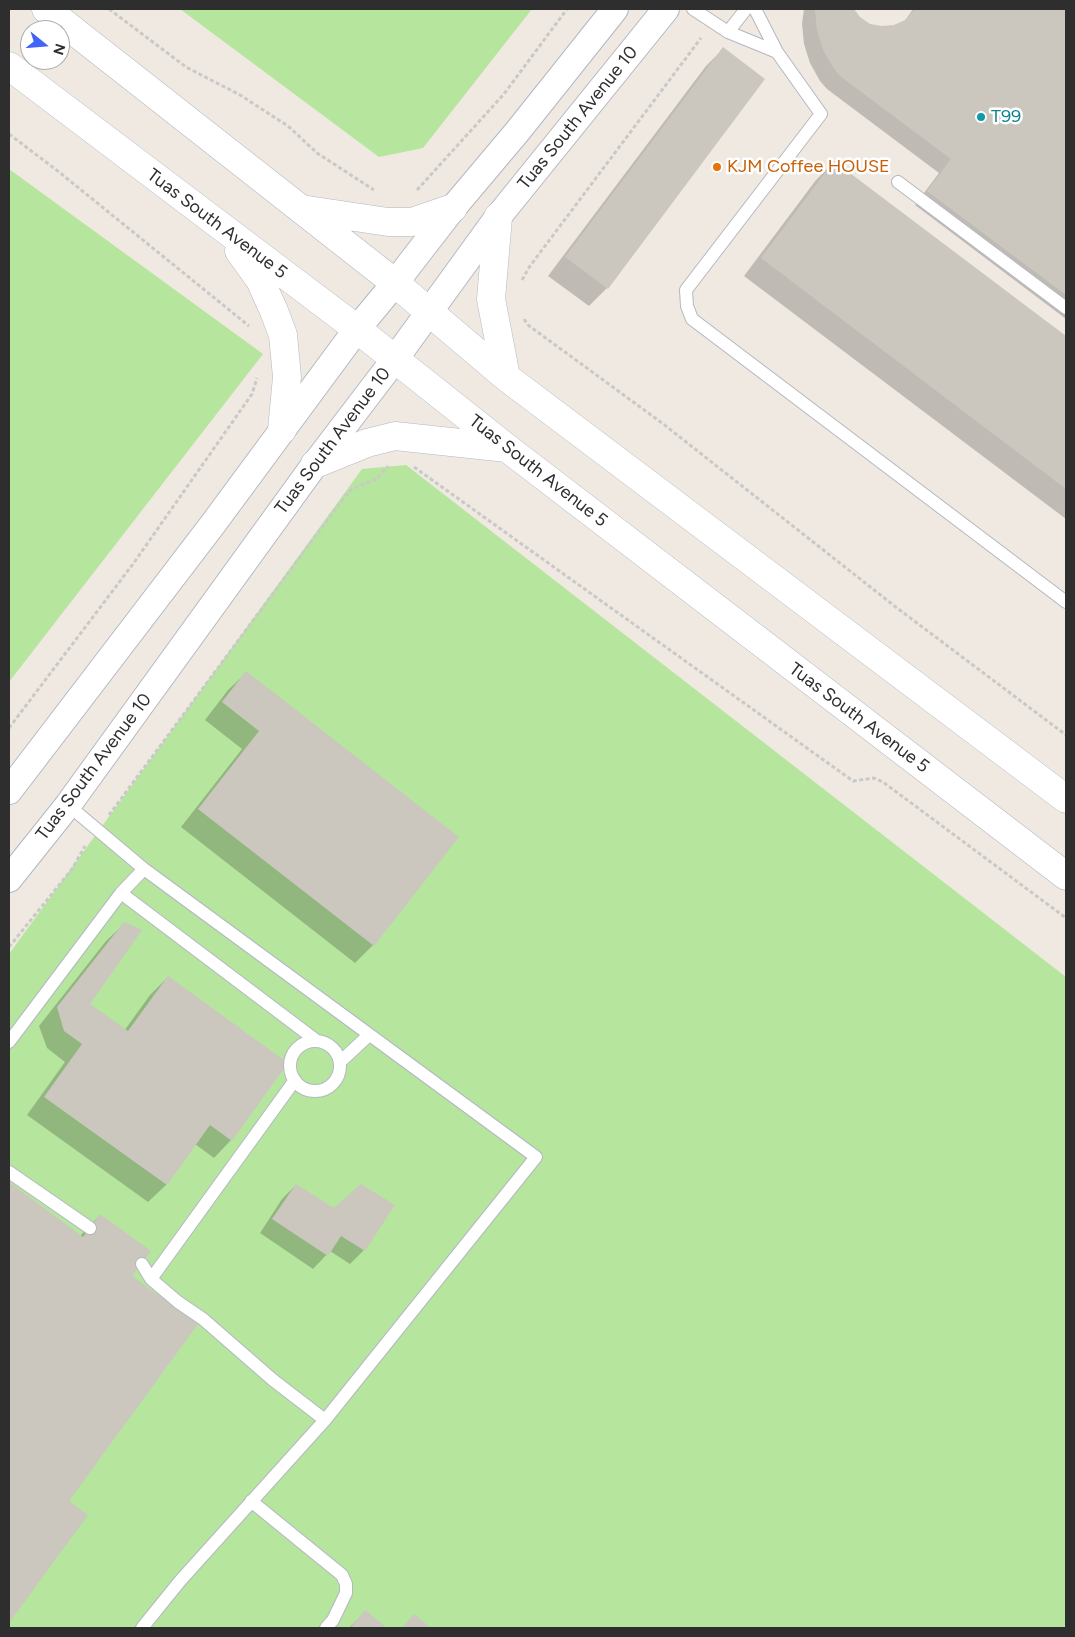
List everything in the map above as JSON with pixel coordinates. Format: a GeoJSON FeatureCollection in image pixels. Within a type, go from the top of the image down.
{"type":"FeatureCollection","features":[{"type":"Feature","properties":{"kind":"main road"},"geometry":{"type":"LineString","coordinates":[[46,9],[395,283],[506,377],[1066,799]]}},
{"type":"Feature","properties":{"kind":"main road","name":"Tuas South Avenue 5"},"geometry":{"type":"LineString","coordinates":[[9,66],[222,229],[357,329],[507,448],[1066,876]]}},
{"type":"Feature","properties":{"kind":"main road"},"geometry":{"type":"LineString","coordinates":[[300,208],[388,222],[412,222],[453,208]]}},
{"type":"Feature","properties":{"kind":"main road"},"geometry":{"type":"LineString","coordinates":[[498,217],[491,299],[506,377]]}},
{"type":"Feature","properties":{"kind":"main road"},"geometry":{"type":"LineString","coordinates":[[222,229],[260,280],[274,310],[283,336],[287,377],[282,430]]}},
{"type":"Feature","properties":{"kind":"main road"},"geometry":{"type":"LineString","coordinates":[[315,464],[367,443],[395,436],[507,448]]}},
{"type":"Feature","properties":{"kind":"street"},"geometry":{"type":"LineString","coordinates":[[9,791],[213,524],[357,329],[615,9]]}},
{"type":"Feature","properties":{"kind":"street","name":"Tuas South Avenue 10"},"geometry":{"type":"LineString","coordinates":[[9,879],[68,805],[315,464],[395,359],[498,217],[666,9]]}},
{"type":"Feature","properties":{"kind":"lane"},"geometry":{"type":"LineString","coordinates":[[693,9],[728,32],[777,52]]}},
{"type":"Feature","properties":{"kind":"lane"},"geometry":{"type":"LineString","coordinates":[[728,32],[746,9]]}},
{"type":"Feature","properties":{"kind":"lane"},"geometry":{"type":"LineString","coordinates":[[755,9],[777,52],[821,114],[686,290],[687,306],[692,319],[1066,602]]}},
{"type":"Feature","properties":{"kind":"lane"},"geometry":{"type":"LineString","coordinates":[[898,182],[1066,308]]}},
{"type":"Feature","properties":{"kind":"lane"},"geometry":{"type":"LineString","coordinates":[[68,805],[144,869],[536,1157],[325,1420],[180,1581],[142,1628]]}},
{"type":"Feature","properties":{"kind":"lane"},"geometry":{"type":"LineString","coordinates":[[9,1042],[121,893],[144,869]]}},
{"type":"Feature","properties":{"kind":"lane"},"geometry":{"type":"LineString","coordinates":[[121,893],[317,1041]]}},
{"type":"Feature","properties":{"kind":"lane"},"geometry":{"type":"LineString","coordinates":[[340,1062],[370,1035]]}},
{"type":"Feature","properties":{"kind":"lane"},"geometry":{"type":"LineString","coordinates":[[317,1041],[328,1044],[336,1052],[340,1062],[339,1073],[333,1082],[324,1089],[313,1091],[303,1088],[295,1080],[290,1070],[291,1058],[297,1049],[306,1042],[317,1041]]}},
{"type":"Feature","properties":{"kind":"lane"},"geometry":{"type":"LineString","coordinates":[[151,1279],[295,1080]]}},
{"type":"Feature","properties":{"kind":"lane"},"geometry":{"type":"LineString","coordinates":[[9,1172],[90,1228]]}},
{"type":"Feature","properties":{"kind":"lane"},"geometry":{"type":"LineString","coordinates":[[142,1264],[151,1279],[178,1302],[203,1319],[273,1380],[325,1420]]}},
{"type":"Feature","properties":{"kind":"lane"},"geometry":{"type":"LineString","coordinates":[[251,1501],[342,1575],[346,1584],[346,1593],[333,1620],[326,1628]]}},
{"type":"Feature","properties":{"kind":"path"},"geometry":{"type":"LineString","coordinates":[[109,9],[186,67],[240,95],[288,126],[317,153],[380,193]]}},
{"type":"Feature","properties":{"kind":"path"},"geometry":{"type":"LineString","coordinates":[[412,194],[504,94],[567,9]]}},
{"type":"Feature","properties":{"kind":"path"},"geometry":{"type":"LineString","coordinates":[[520,282],[530,266],[713,22]]}},
{"type":"Feature","properties":{"kind":"path"},"geometry":{"type":"LineString","coordinates":[[9,134],[59,172],[253,329]]}},
{"type":"Feature","properties":{"kind":"path"},"geometry":{"type":"LineString","coordinates":[[520,314],[528,325],[662,423],[898,608],[1066,736]]}},
{"type":"Feature","properties":{"kind":"path"},"geometry":{"type":"LineString","coordinates":[[9,728],[139,556],[252,394],[259,372]]}},
{"type":"Feature","properties":{"kind":"path"},"geometry":{"type":"LineString","coordinates":[[9,946],[72,869],[90,840],[343,499],[352,489],[376,479],[392,461]]}},
{"type":"Feature","properties":{"kind":"path"},"geometry":{"type":"LineString","coordinates":[[413,466],[853,781],[874,778],[883,782],[1066,918]]}},
{"type":"Feature","properties":{"kind":"green space"},"geometry":{"type":"Polygon","coordinates":[[[180,9],[532,9],[423,148],[379,157],[180,9]]]}},
{"type":"Feature","properties":{"kind":"green space"},"geometry":{"type":"Polygon","coordinates":[[[9,169],[263,354],[9,682],[9,169]]]}},
{"type":"Feature","properties":{"kind":"green space"},"geometry":{"type":"Polygon","coordinates":[[[406,465],[1066,977],[1066,1628],[9,1628],[9,954],[362,469],[406,465]]]}},
{"type":"Feature","properties":{"kind":"building","name":"T99"},"geometry":{"type":"Polygon","coordinates":[[[815,9],[854,9],[860,17],[870,24],[882,26],[894,25],[905,20],[915,9],[1066,9],[1066,295],[927,191],[951,159],[840,76],[823,50],[817,30],[815,9]]]}},
{"type":"Feature","properties":{"kind":"building"},"geometry":{"type":"Polygon","coordinates":[[[723,47],[765,79],[608,289],[565,257],[723,47]]]}},
{"type":"Feature","properties":{"kind":"building"},"geometry":{"type":"Polygon","coordinates":[[[834,161],[1066,336],[1066,489],[761,258],[834,161]]]}},
{"type":"Feature","properties":{"kind":"building"},"geometry":{"type":"Polygon","coordinates":[[[246,671],[459,837],[374,946],[198,809],[259,731],[222,702],[246,671]]]}},
{"type":"Feature","properties":{"kind":"building"},"geometry":{"type":"Polygon","coordinates":[[[124,922],[142,930],[90,1004],[128,1031],[168,976],[288,1063],[232,1141],[210,1125],[167,1185],[44,1097],[82,1044],[64,1031],[57,1007],[124,922]]]}},
{"type":"Feature","properties":{"kind":"building"},"geometry":{"type":"Polygon","coordinates":[[[9,1182],[83,1237],[100,1214],[151,1251],[132,1276],[198,1324],[69,1501],[88,1515],[9,1623],[9,1182]]]}},
{"type":"Feature","properties":{"kind":"building"},"geometry":{"type":"Polygon","coordinates":[[[296,1184],[334,1208],[361,1184],[395,1205],[365,1251],[341,1236],[328,1256],[272,1219],[296,1184]]]}},
{"type":"Feature","properties":{"kind":"building"},"geometry":{"type":"Polygon","coordinates":[[[365,1610],[387,1628],[350,1628],[365,1610]]]}},
{"type":"Feature","properties":{"kind":"building"},"geometry":{"type":"Polygon","coordinates":[[[414,1614],[431,1628],[402,1628],[414,1614]]]}},
{"type":"Feature","properties":{"kind":"place","name":"T99"},"geometry":{"type":"Point","coordinates":[981,117]}},
{"type":"Feature","properties":{"kind":"place","name":"KJM Coffee HOUSE"},"geometry":{"type":"Point","coordinates":[717,167]}}]}
